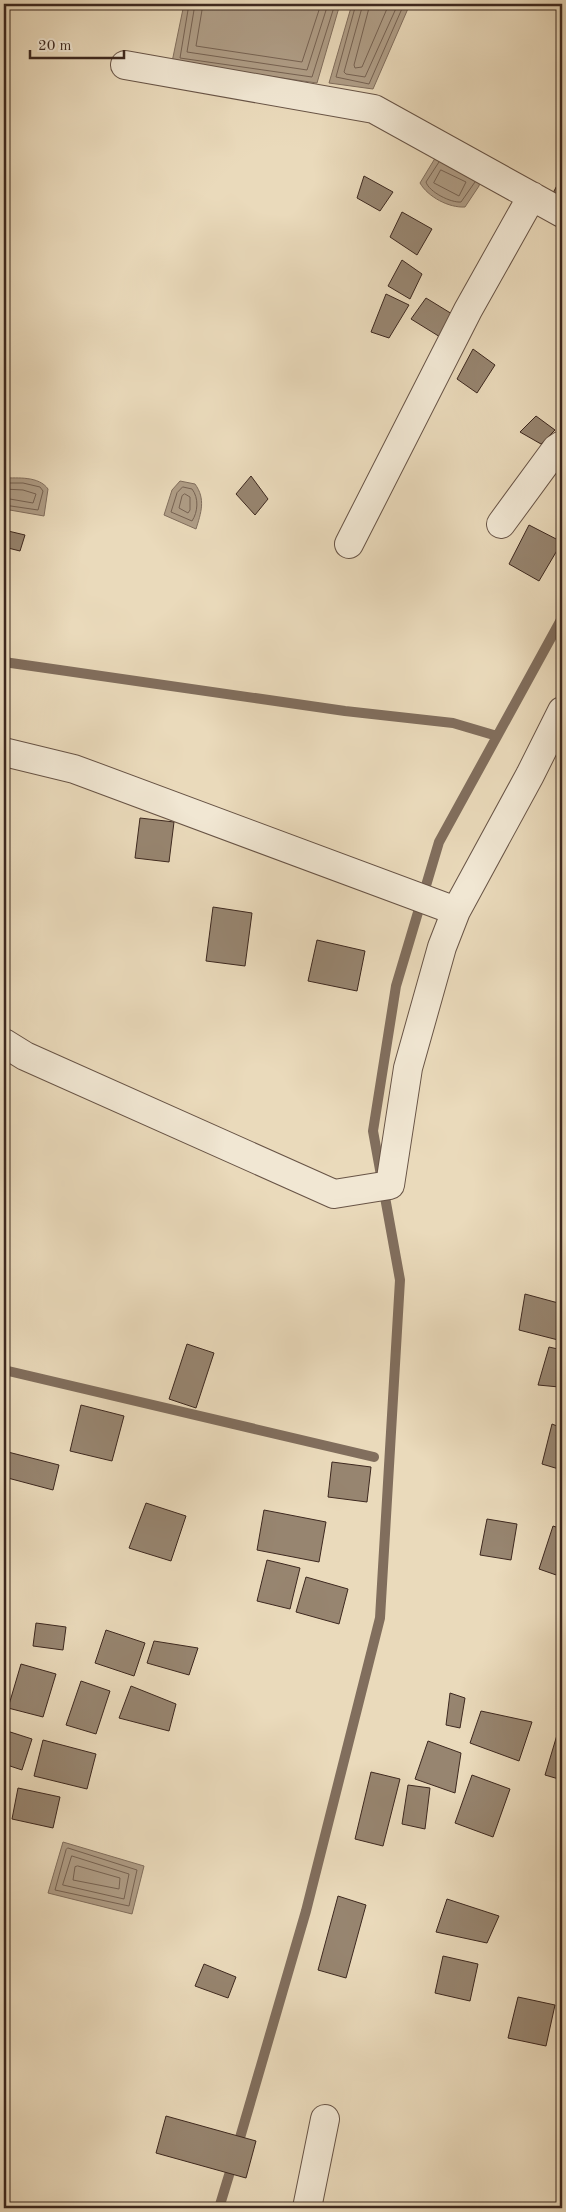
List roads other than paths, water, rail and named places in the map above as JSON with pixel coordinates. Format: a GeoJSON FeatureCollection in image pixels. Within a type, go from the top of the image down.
{"type":"FeatureCollection","features":[{"type":"Feature","properties":{"kind":"street"},"geometry":{"type":"LineString","coordinates":[[125,65],[374,109],[562,213]]}},
{"type":"Feature","properties":{"kind":"street"},"geometry":{"type":"LineString","coordinates":[[349,544],[468,310],[532,196]]}},
{"type":"Feature","properties":{"kind":"street"},"geometry":{"type":"LineString","coordinates":[[501,524],[556,449],[562,445]]}},
{"type":"Feature","properties":{"kind":"street"},"geometry":{"type":"LineString","coordinates":[[4,1043],[25,1056],[334,1194],[390,1185],[408,1068],[442,947],[456,911],[530,775],[562,711]]}},
{"type":"Feature","properties":{"kind":"street"},"geometry":{"type":"LineString","coordinates":[[4,752],[74,769],[456,911]]}},
{"type":"Feature","properties":{"kind":"street"},"geometry":{"type":"LineString","coordinates":[[307,2208],[325,2119]]}},
{"type":"Feature","properties":{"kind":"water"},"geometry":{"type":"Polygon","coordinates":[[[184,4],[340,4],[317,83],[172,62],[184,4]]]}},
{"type":"Feature","properties":{"kind":"water"},"geometry":{"type":"Polygon","coordinates":[[[352,4],[410,4],[373,89],[329,83],[352,4]]]}},
{"type":"Feature","properties":{"kind":"water"},"geometry":{"type":"Polygon","coordinates":[[[437,155],[481,177],[479,186],[465,207],[452,206],[439,201],[428,193],[420,183],[437,155]]]}},
{"type":"Feature","properties":{"kind":"water"},"geometry":{"type":"Polygon","coordinates":[[[4,478],[34,480],[44,485],[48,489],[44,516],[4,509],[4,478]]]}},
{"type":"Feature","properties":{"kind":"water"},"geometry":{"type":"Polygon","coordinates":[[[180,481],[195,484],[200,495],[201,512],[196,529],[164,515],[172,490],[180,481]]]}},
{"type":"Feature","properties":{"kind":"water"},"geometry":{"type":"Polygon","coordinates":[[[63,1842],[144,1866],[132,1914],[48,1893],[63,1842]]]}},
{"type":"Feature","properties":{"kind":"waterway"},"geometry":{"type":"LineString","coordinates":[[237,2148],[306,1911],[380,1618],[400,1280],[373,1131],[396,986],[439,842],[562,618]]}},
{"type":"Feature","properties":{"kind":"waterway"},"geometry":{"type":"LineString","coordinates":[[4,662],[345,711],[453,723],[497,736]]}},
{"type":"Feature","properties":{"kind":"waterway"},"geometry":{"type":"LineString","coordinates":[[4,1370],[374,1457]]}},
{"type":"Feature","properties":{"kind":"waterway"},"geometry":{"type":"LineString","coordinates":[[219,2208],[233,2162]]}}]}
